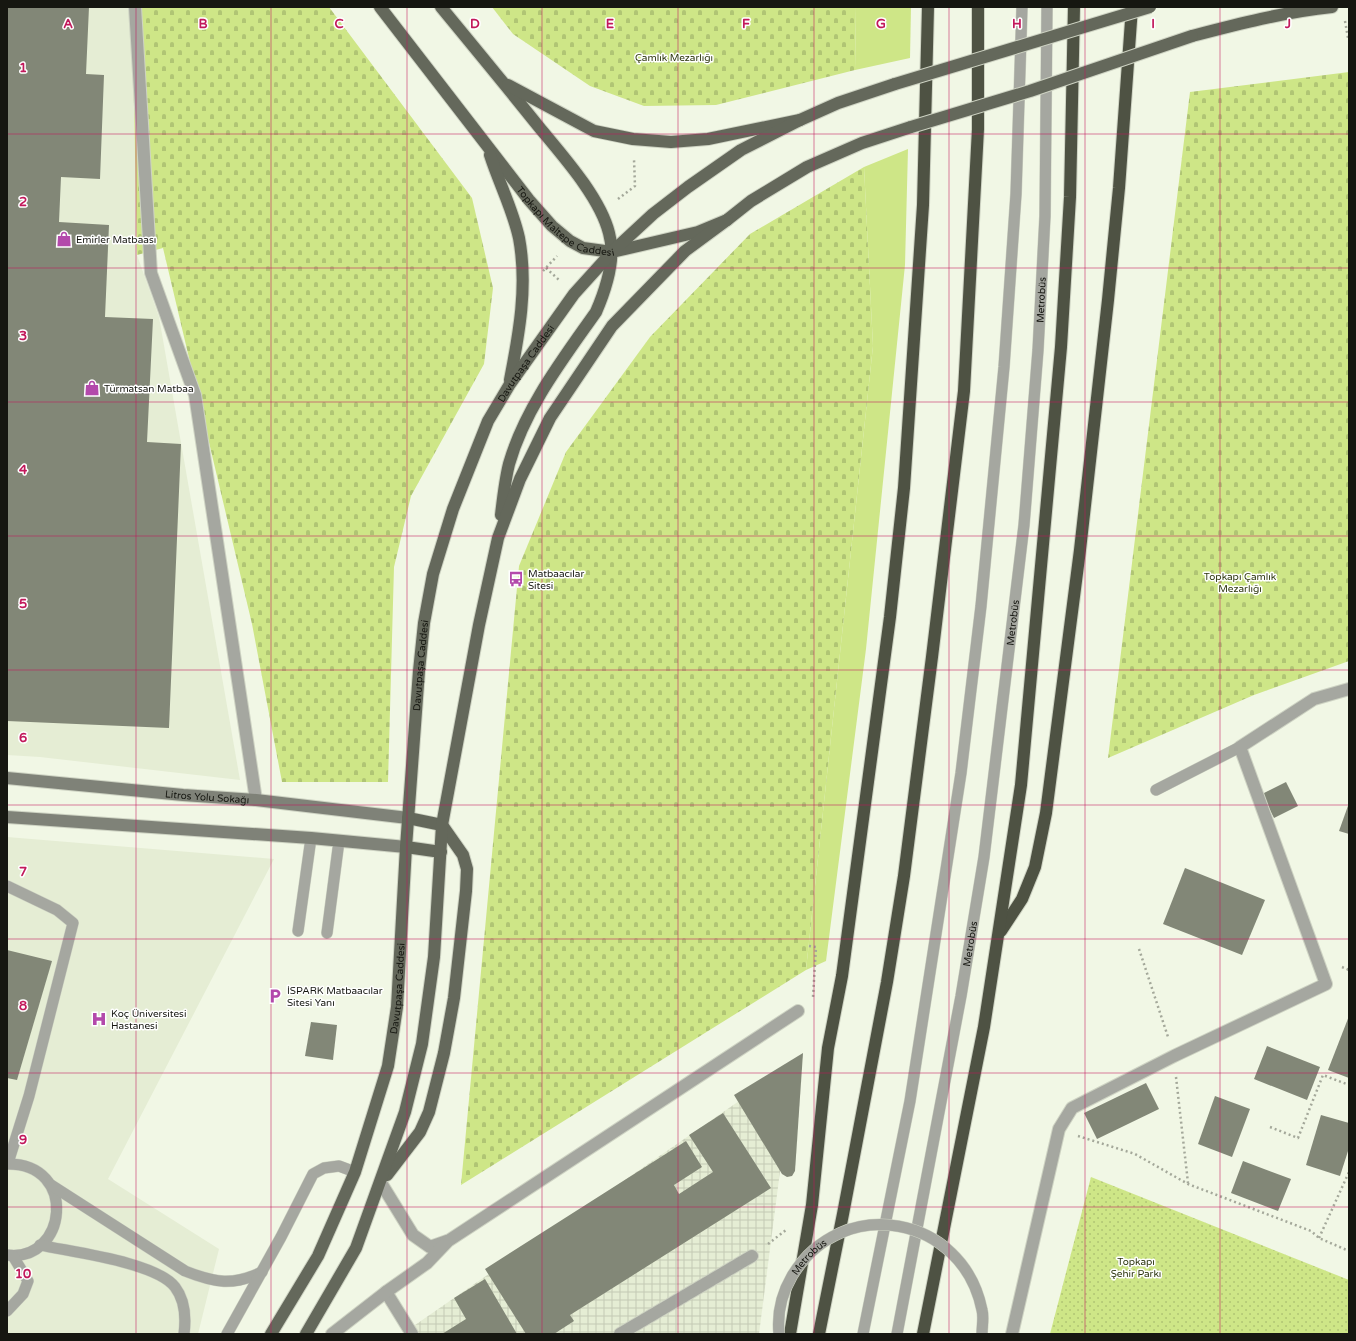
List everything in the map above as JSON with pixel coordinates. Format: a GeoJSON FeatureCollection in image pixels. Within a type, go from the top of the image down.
{"type":"FeatureCollection","features":[{"type":"Feature","properties":{"kind":"highway"},"geometry":{"type":"LineString","coordinates":[[790,1334],[812,1205],[828,1048],[842,976],[890,617],[904,488],[923,205],[928,7]]}},
{"type":"Feature","properties":{"kind":"highway"},"geometry":{"type":"LineString","coordinates":[[819,1334],[844,1214],[888,975],[904,876],[964,391],[978,129],[978,7]]}},
{"type":"Feature","properties":{"kind":"highway"},"geometry":{"type":"LineString","coordinates":[[923,1334],[984,1027],[1021,785],[1062,347],[1070,197],[1074,7]]}},
{"type":"Feature","properties":{"kind":"highway"},"geometry":{"type":"LineString","coordinates":[[998,935],[1022,898],[1035,868],[1046,813],[1080,550],[1107,308],[1121,165],[1132,7]]}},
{"type":"Feature","properties":{"kind":"main road","name":"Topkapı Maltepe Caddesi"},"geometry":{"type":"LineString","coordinates":[[380,7],[526,196],[552,226],[570,241],[583,248],[612,252],[609,232],[601,212],[570,164],[441,7]]}},
{"type":"Feature","properties":{"kind":"main road"},"geometry":{"type":"LineString","coordinates":[[503,83],[594,131],[633,139],[671,142],[708,140],[800,120],[838,104],[895,84],[1150,7]]}},
{"type":"Feature","properties":{"kind":"main road"},"geometry":{"type":"LineString","coordinates":[[498,538],[520,479],[550,418],[600,341],[616,321],[685,251],[751,202],[807,167],[862,143],[1030,91],[1192,36],[1256,19],[1332,7]]}},
{"type":"Feature","properties":{"kind":"main road","name":"Davutpaşa Caddesi"},"geometry":{"type":"LineString","coordinates":[[271,1334],[318,1256],[355,1172],[388,1066],[397,1007],[408,818],[424,623],[433,574],[453,509],[488,421],[510,384],[574,294],[612,252],[653,214],[741,150],[800,120]]}},
{"type":"Feature","properties":{"kind":"main road"},"geometry":{"type":"LineString","coordinates":[[486,144],[518,237],[523,265],[523,294],[510,384]]}},
{"type":"Feature","properties":{"kind":"main road"},"geometry":{"type":"LineString","coordinates":[[306,1334],[356,1248],[381,1184],[405,1112],[422,1044],[434,958],[442,825],[479,625],[498,538],[505,482],[517,444],[542,394],[596,312],[601,301],[612,252],[698,232],[727,220]]}},
{"type":"Feature","properties":{"kind":"main road","name":"Litros Yolu Sokağı"},"geometry":{"type":"LineString","coordinates":[[7,778],[183,795],[256,800],[408,818]]}},
{"type":"Feature","properties":{"kind":"main road"},"geometry":{"type":"LineString","coordinates":[[7,817],[311,838],[406,847],[441,852]]}},
{"type":"Feature","properties":{"kind":"main road"},"geometry":{"type":"LineString","coordinates":[[381,1184],[420,1132],[429,1112],[444,1053],[454,998],[466,892],[466,869],[463,855],[442,825],[408,818]]}},
{"type":"Feature","properties":{"kind":"street"},"geometry":{"type":"LineString","coordinates":[[136,7],[151,273],[194,395],[256,800]]}},
{"type":"Feature","properties":{"kind":"street"},"geometry":{"type":"LineString","coordinates":[[1012,1334],[1059,1129],[1072,1108],[1174,1056],[1326,984],[1240,747],[1314,699],[1349,689]]}},
{"type":"Feature","properties":{"kind":"street"},"geometry":{"type":"LineString","coordinates":[[332,1334],[386,1292],[427,1263],[448,1241],[798,1011]]}},
{"type":"Feature","properties":{"kind":"street"},"geometry":{"type":"LineString","coordinates":[[381,1184],[413,1235],[430,1246],[448,1241]]}},
{"type":"Feature","properties":{"kind":"street"},"geometry":{"type":"LineString","coordinates":[[620,1334],[752,1256]]}},
{"type":"Feature","properties":{"kind":"street"},"geometry":{"type":"LineString","coordinates":[[386,1292],[412,1334]]}},
{"type":"Feature","properties":{"kind":"lane"},"geometry":{"type":"LineString","coordinates":[[863,1334],[910,1101],[962,765],[981,606],[1004,367],[1016,194],[1022,7]]}},
{"type":"Feature","properties":{"kind":"lane","name":"Metrobüs"},"geometry":{"type":"LineString","coordinates":[[897,1334],[958,1012],[984,857],[1024,525],[1038,350],[1045,216],[1047,7]]}},
{"type":"Feature","properties":{"kind":"lane"},"geometry":{"type":"LineString","coordinates":[[1156,790],[1240,747]]}},
{"type":"Feature","properties":{"kind":"lane"},"geometry":{"type":"LineString","coordinates":[[298,931],[311,838]]}},
{"type":"Feature","properties":{"kind":"lane"},"geometry":{"type":"LineString","coordinates":[[327,933],[339,841]]}},
{"type":"Feature","properties":{"kind":"lane"},"geometry":{"type":"LineString","coordinates":[[7,886],[58,910],[73,923],[29,1096],[7,1163],[20,1164],[32,1168],[43,1175],[51,1185],[56,1197],[57,1210],[55,1224],[50,1236],[40,1245],[27,1253],[10,1256],[28,1281],[23,1294],[7,1311]]}},
{"type":"Feature","properties":{"kind":"lane"},"geometry":{"type":"LineString","coordinates":[[227,1334],[262,1272],[313,1174],[324,1168],[339,1166],[355,1172]]}},
{"type":"Feature","properties":{"kind":"lane"},"geometry":{"type":"LineString","coordinates":[[51,1185],[186,1271],[208,1280],[235,1282],[248,1279],[262,1272]]}},
{"type":"Feature","properties":{"kind":"lane","name":"Metrobüs"},"geometry":{"type":"LineString","coordinates":[[779,1334],[778,1322],[785,1289],[802,1260],[828,1239],[858,1226],[892,1224],[924,1233],[952,1252],[972,1279],[983,1311],[982,1334]]}},
{"type":"Feature","properties":{"kind":"lane"},"geometry":{"type":"LineString","coordinates":[[40,1245],[124,1263],[160,1275],[175,1287],[180,1297],[184,1310],[184,1334]]}},
{"type":"Feature","properties":{"kind":"path"},"geometry":{"type":"LineString","coordinates":[[809,946],[816,947],[813,1003]]}},
{"type":"Feature","properties":{"kind":"path"},"geometry":{"type":"LineString","coordinates":[[1270,1127],[1298,1138],[1323,1075],[1349,1085]]}},
{"type":"Feature","properties":{"kind":"path"},"geometry":{"type":"LineString","coordinates":[[1059,1129],[1135,1154],[1188,1184],[1311,1230],[1319,1238],[1349,1251]]}},
{"type":"Feature","properties":{"kind":"path"},"geometry":{"type":"LineString","coordinates":[[1319,1238],[1349,1172]]}},
{"type":"Feature","properties":{"kind":"shaded area"},"geometry":{"type":"Polygon","coordinates":[[[7,7],[132,7],[137,255],[159,317],[240,780],[40,757],[7,755],[7,7]]]}},
{"type":"Feature","properties":{"kind":"shaded area","name":"Koç Üniversitesi Hastanesi"},"geometry":{"type":"Polygon","coordinates":[[[7,837],[274,859],[108,1179],[219,1249],[198,1334],[7,1334],[7,837]]]}},
{"type":"Feature","properties":{"kind":"shaded area"},"geometry":{"type":"Polygon","coordinates":[[[794,1063],[759,1334],[402,1334],[794,1063]]]}},
{"type":"Feature","properties":{"kind":"green space"},"geometry":{"type":"Polygon","coordinates":[[[132,7],[329,7],[472,198],[493,288],[484,364],[411,496],[394,567],[388,782],[282,782],[252,624],[163,248],[137,255],[132,7]]]}},
{"type":"Feature","properties":{"kind":"green space","name":"Çamlık Mezarlığı"},"geometry":{"type":"Polygon","coordinates":[[[492,7],[856,7],[855,70],[716,105],[644,106],[590,86],[513,34],[492,7]]]}},
{"type":"Feature","properties":{"kind":"green space"},"geometry":{"type":"Polygon","coordinates":[[[856,7],[911,7],[910,58],[855,70],[856,7]]]}},
{"type":"Feature","properties":{"kind":"green space","name":"Topkapı Çamlık Mezarlığı"},"geometry":{"type":"Polygon","coordinates":[[[1349,72],[1349,661],[1254,695],[1108,758],[1190,92],[1349,72]]]}},
{"type":"Feature","properties":{"kind":"green space"},"geometry":{"type":"Polygon","coordinates":[[[908,149],[905,265],[866,649],[826,961],[806,970],[873,346],[864,167],[908,149]]]}},
{"type":"Feature","properties":{"kind":"green space"},"geometry":{"type":"Polygon","coordinates":[[[864,167],[873,346],[806,970],[461,1185],[519,566],[566,452],[650,337],[750,234],[864,167]]]}},
{"type":"Feature","properties":{"kind":"green space","name":"Topkapı Şehir Parkı"},"geometry":{"type":"Polygon","coordinates":[[[1091,1177],[1349,1280],[1349,1334],[1050,1334],[1091,1177]]]}},
{"type":"Feature","properties":{"kind":"building"},"geometry":{"type":"Polygon","coordinates":[[[7,7],[89,7],[86,74],[104,75],[100,179],[61,177],[59,222],[109,225],[105,317],[153,319],[147,442],[181,444],[169,728],[7,721],[7,7]]]}},
{"type":"Feature","properties":{"kind":"building"},"geometry":{"type":"Polygon","coordinates":[[[1286,782],[1298,806],[1274,818],[1262,794],[1286,782]]]}},
{"type":"Feature","properties":{"kind":"building"},"geometry":{"type":"Polygon","coordinates":[[[1349,803],[1349,834],[1339,831],[1349,803]]]}},
{"type":"Feature","properties":{"kind":"building"},"geometry":{"type":"Polygon","coordinates":[[[1185,868],[1265,900],[1242,955],[1163,924],[1185,868]]]}},
{"type":"Feature","properties":{"kind":"building"},"geometry":{"type":"Polygon","coordinates":[[[7,950],[52,961],[17,1080],[7,1078],[7,950]]]}},
{"type":"Feature","properties":{"kind":"building"},"geometry":{"type":"Polygon","coordinates":[[[1349,1016],[1349,1078],[1328,1070],[1349,1016]]]}},
{"type":"Feature","properties":{"kind":"building"},"geometry":{"type":"Polygon","coordinates":[[[311,1022],[337,1025],[333,1060],[305,1056],[311,1022]]]}},
{"type":"Feature","properties":{"kind":"building"},"geometry":{"type":"Polygon","coordinates":[[[1267,1046],[1320,1067],[1307,1100],[1254,1079],[1267,1046]]]}},
{"type":"Feature","properties":{"kind":"building"},"geometry":{"type":"Polygon","coordinates":[[[803,1053],[795,1171],[792,1176],[787,1177],[782,1174],[734,1095],[803,1053]]]}},
{"type":"Feature","properties":{"kind":"building"},"geometry":{"type":"Polygon","coordinates":[[[1146,1083],[1159,1109],[1097,1139],[1084,1113],[1146,1083]]]}},
{"type":"Feature","properties":{"kind":"building"},"geometry":{"type":"Polygon","coordinates":[[[1215,1096],[1250,1109],[1232,1157],[1198,1144],[1215,1096]]]}},
{"type":"Feature","properties":{"kind":"building"},"geometry":{"type":"Polygon","coordinates":[[[723,1113],[771,1188],[570,1315],[574,1321],[554,1334],[526,1334],[485,1269],[686,1141],[702,1167],[674,1185],[679,1194],[713,1172],[689,1135],[723,1113]]]}},
{"type":"Feature","properties":{"kind":"building"},"geometry":{"type":"Polygon","coordinates":[[[1321,1115],[1349,1123],[1349,1148],[1340,1176],[1306,1165],[1321,1115]]]}},
{"type":"Feature","properties":{"kind":"building"},"geometry":{"type":"Polygon","coordinates":[[[1243,1161],[1291,1179],[1278,1211],[1231,1193],[1243,1161]]]}},
{"type":"Feature","properties":{"kind":"building"},"geometry":{"type":"Polygon","coordinates":[[[485,1279],[517,1334],[442,1334],[466,1319],[454,1298],[485,1279]]]}},
{"type":"Feature","properties":{"kind":"place","name":"Emirler Matbaası"},"geometry":{"type":"Point","coordinates":[64,239]}},
{"type":"Feature","properties":{"kind":"place","name":"Türmatsan Matbaa"},"geometry":{"type":"Point","coordinates":[92,388]}},
{"type":"Feature","properties":{"kind":"place","name":"Matbaacılar Sitesi"},"geometry":{"type":"Point","coordinates":[516,579]}},
{"type":"Feature","properties":{"kind":"place","name":"İSPARK Matbaacılar Sitesi Yanı"},"geometry":{"type":"Point","coordinates":[275,996]}},
{"type":"Feature","properties":{"kind":"place","name":"Koç Üniversitesi Hastanesi"},"geometry":{"type":"Point","coordinates":[99,1019]}}]}
